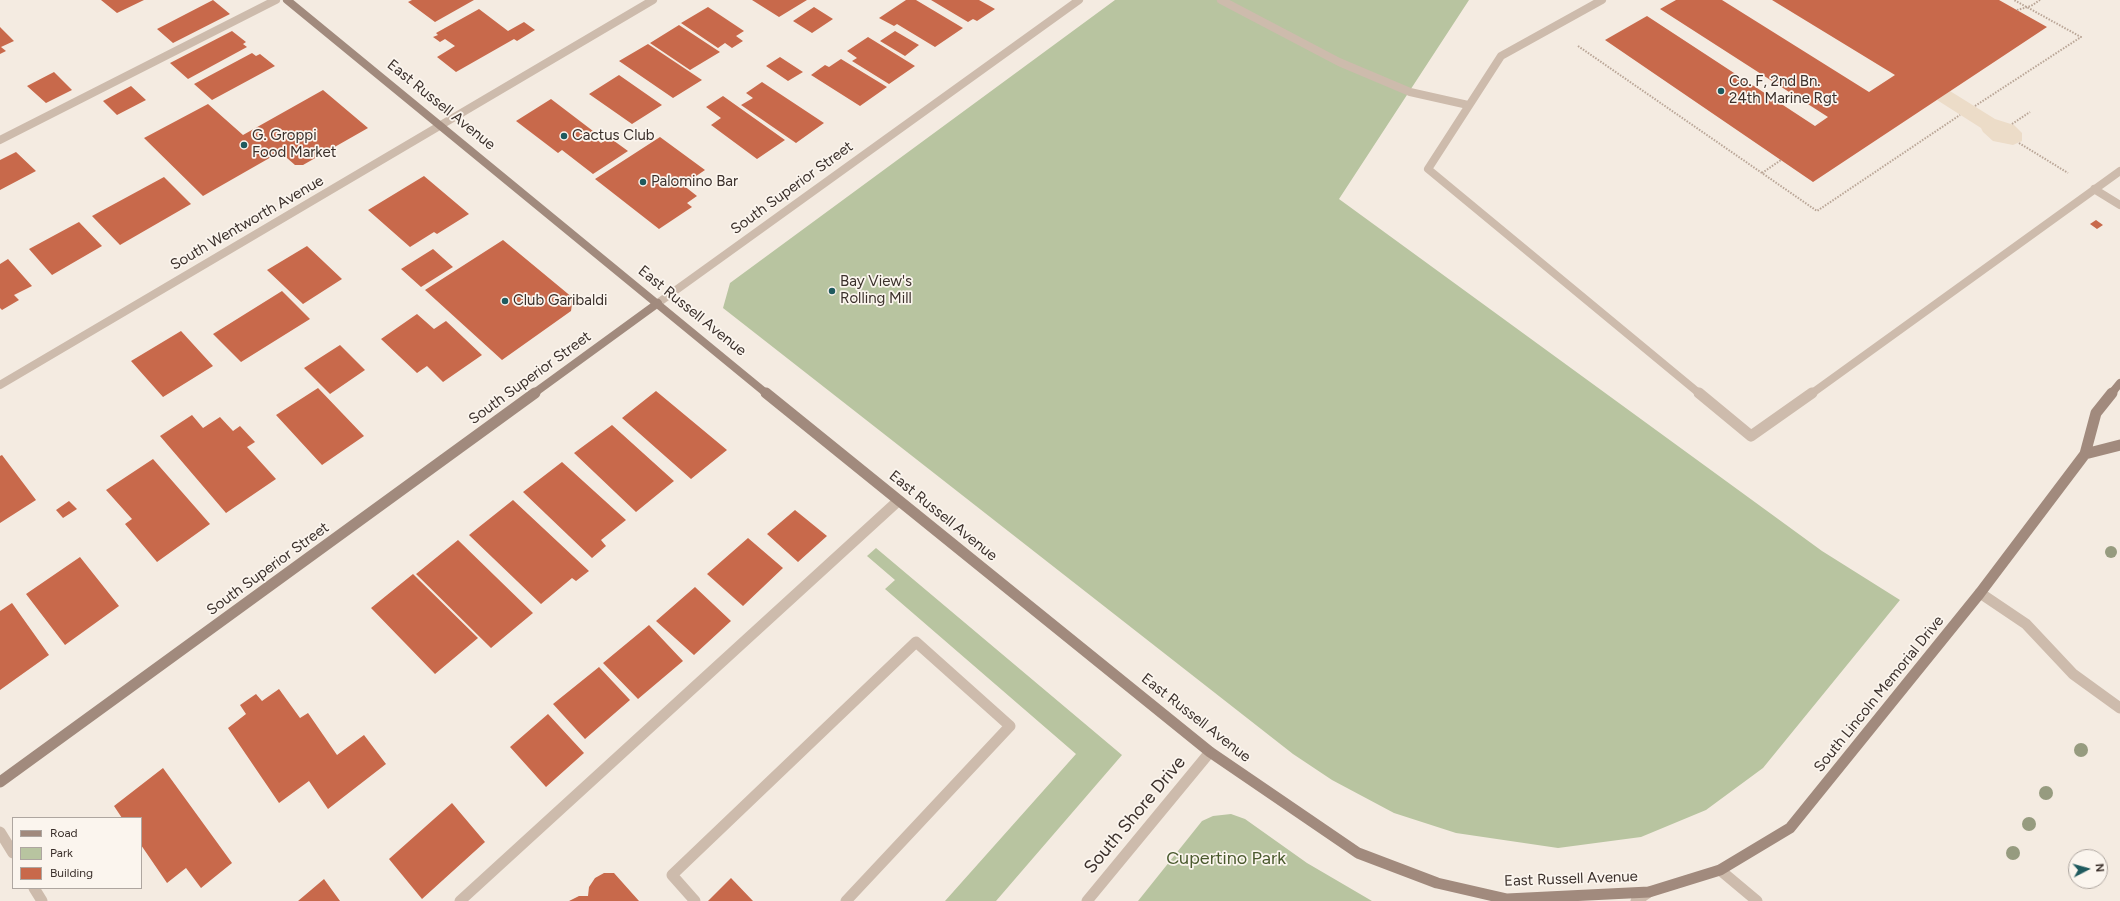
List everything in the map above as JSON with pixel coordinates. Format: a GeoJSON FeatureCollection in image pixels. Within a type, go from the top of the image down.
{"type":"FeatureCollection","features":[{"type":"Feature","properties":{"kind":"main road","name":"East Russell Avenue"},"geometry":{"type":"LineString","coordinates":[[287,0],[898,501],[1210,752],[1358,853],[1437,883],[1507,899],[1649,892]]}},
{"type":"Feature","properties":{"kind":"main road","name":"South Superior Street"},"geometry":{"type":"LineString","coordinates":[[0,782],[658,303]]}},
{"type":"Feature","properties":{"kind":"main road","name":"South Lincoln Memorial Drive"},"geometry":{"type":"LineString","coordinates":[[1649,892],[1720,870],[1790,828],[1980,593],[2084,454],[2096,413],[2120,384]]}},
{"type":"Feature","properties":{"kind":"main road"},"geometry":{"type":"LineString","coordinates":[[2084,454],[2120,445]]}},
{"type":"Feature","properties":{"kind":"street"},"geometry":{"type":"LineString","coordinates":[[0,140],[276,0]]}},
{"type":"Feature","properties":{"kind":"street","name":"South Wentworth Avenue"},"geometry":{"type":"LineString","coordinates":[[0,385],[653,0]]}},
{"type":"Feature","properties":{"kind":"street","name":"South Superior Street"},"geometry":{"type":"LineString","coordinates":[[658,303],[1079,0]]}},
{"type":"Feature","properties":{"kind":"street"},"geometry":{"type":"LineString","coordinates":[[1220,0],[1340,62],[1410,92],[1468,105]]}},
{"type":"Feature","properties":{"kind":"street"},"geometry":{"type":"LineString","coordinates":[[1602,0],[1501,56],[1428,169],[1751,436],[1905,328],[2120,171]]}},
{"type":"Feature","properties":{"kind":"street"},"geometry":{"type":"LineString","coordinates":[[2094,190],[2120,205]]}},
{"type":"Feature","properties":{"kind":"street"},"geometry":{"type":"LineString","coordinates":[[460,901],[898,501]]}},
{"type":"Feature","properties":{"kind":"street"},"geometry":{"type":"LineString","coordinates":[[1980,593],[2026,624],[2072,674],[2120,708]]}},
{"type":"Feature","properties":{"kind":"street"},"geometry":{"type":"LineString","coordinates":[[695,901],[672,875],[916,642],[1010,726],[846,901]]}},
{"type":"Feature","properties":{"kind":"street","name":"South Shore Drive"},"geometry":{"type":"LineString","coordinates":[[1087,901],[1210,752]]}},
{"type":"Feature","properties":{"kind":"street"},"geometry":{"type":"LineString","coordinates":[[0,832],[12,851]]}},
{"type":"Feature","properties":{"kind":"street"},"geometry":{"type":"LineString","coordinates":[[1720,870],[1757,901]]}},
{"type":"Feature","properties":{"kind":"street"},"geometry":{"type":"LineString","coordinates":[[35,889],[42,901]]}},
{"type":"Feature","properties":{"kind":"street"},"geometry":{"type":"LineString","coordinates":[[1636,901],[1649,892]]}},
{"type":"Feature","properties":{"kind":"path"},"geometry":{"type":"LineString","coordinates":[[1975,106],[2081,37],[2014,0]]}},
{"type":"Feature","properties":{"kind":"path"},"geometry":{"type":"LineString","coordinates":[[2017,10],[2040,0]]}},
{"type":"Feature","properties":{"kind":"path"},"geometry":{"type":"LineString","coordinates":[[1552,28],[1817,212],[1960,115]]}},
{"type":"Feature","properties":{"kind":"path"},"geometry":{"type":"LineString","coordinates":[[2012,124],[2030,112]]}},
{"type":"Feature","properties":{"kind":"path"},"geometry":{"type":"LineString","coordinates":[[2019,143],[2094,190]]}},
{"type":"Feature","properties":{"kind":"path"},"geometry":{"type":"LineString","coordinates":[[1762,173],[1782,160]]}},
{"type":"Feature","properties":{"kind":"green space"},"geometry":{"type":"Polygon","coordinates":[[[1115,0],[1469,0],[1339,199],[1822,551],[1900,600],[1763,768],[1706,810],[1641,837],[1558,848],[1456,833],[1394,813],[1332,780],[1293,754],[723,308],[730,283],[1115,0]]]}},
{"type":"Feature","properties":{"kind":"green space"},"geometry":{"type":"Polygon","coordinates":[[[876,548],[1122,755],[996,901],[945,901],[1076,754],[885,589],[895,580],[867,556],[876,548]]]}},
{"type":"Feature","properties":{"kind":"green space","name":"Cupertino Park"},"geometry":{"type":"Polygon","coordinates":[[[1231,814],[1245,819],[1307,863],[1372,901],[1138,901],[1202,821],[1213,816],[1231,814]]]}},
{"type":"Feature","properties":{"kind":"shaded area"},"geometry":{"type":"Polygon","coordinates":[[[1950,91],[1995,119],[2014,125],[2022,133],[2022,141],[2013,145],[1993,141],[1983,132],[1981,128],[1937,100],[1950,91]]]}},
{"type":"Feature","properties":{"kind":"building"},"geometry":{"type":"Polygon","coordinates":[[[101,0],[144,0],[117,13],[101,0]]]}},
{"type":"Feature","properties":{"kind":"building"},"geometry":{"type":"Polygon","coordinates":[[[213,0],[230,14],[173,43],[157,29],[213,0]]]}},
{"type":"Feature","properties":{"kind":"building"},"geometry":{"type":"Polygon","coordinates":[[[412,0],[474,0],[435,22],[408,2],[412,0]]]}},
{"type":"Feature","properties":{"kind":"building"},"geometry":{"type":"Polygon","coordinates":[[[752,0],[807,0],[779,17],[752,0]]]}},
{"type":"Feature","properties":{"kind":"building"},"geometry":{"type":"Polygon","coordinates":[[[906,0],[916,0],[963,28],[935,47],[897,24],[894,26],[879,18],[906,0]]]}},
{"type":"Feature","properties":{"kind":"building"},"geometry":{"type":"Polygon","coordinates":[[[931,0],[979,0],[995,9],[977,21],[973,19],[968,22],[931,0]]]}},
{"type":"Feature","properties":{"kind":"building","name":"Co. F, 2nd Bn. 24th Marine Rgt"},"geometry":{"type":"Polygon","coordinates":[[[1676,0],[1722,0],[1869,92],[1895,75],[1772,0],[1999,0],[2047,27],[1813,182],[1605,40],[1647,16],[1815,126],[1828,117],[1660,9],[1676,0]]]}},
{"type":"Feature","properties":{"kind":"building"},"geometry":{"type":"Polygon","coordinates":[[[708,7],[744,31],[736,36],[743,41],[732,48],[725,43],[718,48],[681,23],[708,7]]]}},
{"type":"Feature","properties":{"kind":"building"},"geometry":{"type":"Polygon","coordinates":[[[814,7],[833,19],[812,33],[793,21],[814,7]]]}},
{"type":"Feature","properties":{"kind":"building"},"geometry":{"type":"Polygon","coordinates":[[[479,9],[508,31],[524,22],[535,30],[517,41],[514,39],[456,72],[437,57],[455,46],[445,39],[440,42],[433,37],[438,35],[436,33],[479,9]]]}},
{"type":"Feature","properties":{"kind":"building"},"geometry":{"type":"Polygon","coordinates":[[[679,25],[720,52],[690,70],[650,43],[679,25]]]}},
{"type":"Feature","properties":{"kind":"building"},"geometry":{"type":"Polygon","coordinates":[[[0,27],[14,41],[1,47],[6,51],[0,54],[0,27]]]}},
{"type":"Feature","properties":{"kind":"building"},"geometry":{"type":"Polygon","coordinates":[[[232,31],[246,42],[243,44],[247,47],[188,79],[170,63],[232,31]]]}},
{"type":"Feature","properties":{"kind":"building"},"geometry":{"type":"Polygon","coordinates":[[[895,31],[919,45],[905,56],[880,41],[895,31]]]}},
{"type":"Feature","properties":{"kind":"building"},"geometry":{"type":"Polygon","coordinates":[[[868,37],[915,66],[889,84],[852,61],[857,58],[847,51],[868,37]]]}},
{"type":"Feature","properties":{"kind":"building"},"geometry":{"type":"Polygon","coordinates":[[[648,44],[702,80],[673,98],[619,61],[648,44]]]}},
{"type":"Feature","properties":{"kind":"building"},"geometry":{"type":"Polygon","coordinates":[[[252,53],[256,56],[260,54],[275,66],[212,100],[194,84],[252,53]]]}},
{"type":"Feature","properties":{"kind":"building"},"geometry":{"type":"Polygon","coordinates":[[[780,57],[803,72],[788,81],[766,66],[780,57]]]}},
{"type":"Feature","properties":{"kind":"building"},"geometry":{"type":"Polygon","coordinates":[[[841,59],[887,87],[860,106],[811,75],[825,65],[829,67],[841,59]]]}},
{"type":"Feature","properties":{"kind":"building"},"geometry":{"type":"Polygon","coordinates":[[[54,72],[72,90],[46,103],[27,86],[54,72]]]}},
{"type":"Feature","properties":{"kind":"building"},"geometry":{"type":"Polygon","coordinates":[[[619,75],[662,105],[632,124],[589,94],[619,75]]]}},
{"type":"Feature","properties":{"kind":"building"},"geometry":{"type":"Polygon","coordinates":[[[762,82],[824,123],[796,143],[741,105],[753,98],[746,93],[762,82]]]}},
{"type":"Feature","properties":{"kind":"building"},"geometry":{"type":"Polygon","coordinates":[[[131,86],[146,100],[117,115],[103,101],[131,86]]]}},
{"type":"Feature","properties":{"kind":"building","name":"G. Groppi Food Market"},"geometry":{"type":"Polygon","coordinates":[[[323,90],[368,128],[303,165],[295,165],[280,152],[203,196],[144,138],[208,104],[243,135],[323,90]]]}},
{"type":"Feature","properties":{"kind":"building"},"geometry":{"type":"Polygon","coordinates":[[[723,96],[785,140],[757,159],[711,125],[721,118],[706,107],[723,96]]]}},
{"type":"Feature","properties":{"kind":"building","name":"Cactus Club"},"geometry":{"type":"Polygon","coordinates":[[[551,99],[593,131],[589,133],[601,143],[610,138],[628,151],[593,174],[562,150],[558,153],[516,121],[551,99]]]}},
{"type":"Feature","properties":{"kind":"building","name":"Palomino Bar"},"geometry":{"type":"Polygon","coordinates":[[[660,137],[705,170],[683,185],[697,196],[687,203],[692,207],[659,229],[595,179],[660,137]]]}},
{"type":"Feature","properties":{"kind":"building"},"geometry":{"type":"Polygon","coordinates":[[[16,152],[36,171],[0,190],[0,160],[16,152]]]}},
{"type":"Feature","properties":{"kind":"building"},"geometry":{"type":"Polygon","coordinates":[[[424,176],[469,214],[437,234],[434,232],[410,247],[368,210],[424,176]]]}},
{"type":"Feature","properties":{"kind":"building"},"geometry":{"type":"Polygon","coordinates":[[[164,177],[191,204],[120,245],[92,216],[164,177]]]}},
{"type":"Feature","properties":{"kind":"building"},"geometry":{"type":"Polygon","coordinates":[[[2096,220],[2103,225],[2097,229],[2090,224],[2096,220]]]}},
{"type":"Feature","properties":{"kind":"building"},"geometry":{"type":"Polygon","coordinates":[[[79,222],[102,246],[52,275],[29,249],[79,222]]]}},
{"type":"Feature","properties":{"kind":"building","name":"Club Garibaldi"},"geometry":{"type":"Polygon","coordinates":[[[503,240],[573,298],[571,311],[502,360],[425,290],[503,240]]]}},
{"type":"Feature","properties":{"kind":"building"},"geometry":{"type":"Polygon","coordinates":[[[307,246],[342,279],[303,304],[267,270],[307,246]]]}},
{"type":"Feature","properties":{"kind":"building"},"geometry":{"type":"Polygon","coordinates":[[[433,249],[453,267],[421,287],[401,269],[433,249]]]}},
{"type":"Feature","properties":{"kind":"building"},"geometry":{"type":"Polygon","coordinates":[[[8,259],[32,286],[14,295],[19,300],[2,310],[0,308],[0,264],[8,259]]]}},
{"type":"Feature","properties":{"kind":"building"},"geometry":{"type":"Polygon","coordinates":[[[282,291],[310,319],[241,362],[213,334],[282,291]]]}},
{"type":"Feature","properties":{"kind":"building"},"geometry":{"type":"Polygon","coordinates":[[[417,314],[434,329],[446,321],[482,355],[443,382],[427,366],[417,373],[381,339],[417,314]]]}},
{"type":"Feature","properties":{"kind":"building"},"geometry":{"type":"Polygon","coordinates":[[[181,331],[213,366],[163,397],[131,361],[181,331]]]}},
{"type":"Feature","properties":{"kind":"building"},"geometry":{"type":"Polygon","coordinates":[[[340,345],[365,370],[330,394],[304,368],[340,345]]]}},
{"type":"Feature","properties":{"kind":"building"},"geometry":{"type":"Polygon","coordinates":[[[318,388],[364,436],[322,465],[276,415],[318,388]]]}},
{"type":"Feature","properties":{"kind":"building"},"geometry":{"type":"Polygon","coordinates":[[[656,391],[727,450],[691,479],[622,418],[656,391]]]}},
{"type":"Feature","properties":{"kind":"building"},"geometry":{"type":"Polygon","coordinates":[[[192,415],[203,428],[220,417],[233,431],[240,426],[255,442],[247,447],[276,479],[226,513],[160,436],[192,415]]]}},
{"type":"Feature","properties":{"kind":"building"},"geometry":{"type":"Polygon","coordinates":[[[612,425],[674,481],[636,512],[574,453],[612,425]]]}},
{"type":"Feature","properties":{"kind":"building"},"geometry":{"type":"Polygon","coordinates":[[[2,455],[36,500],[0,523],[0,456],[2,455]]]}},
{"type":"Feature","properties":{"kind":"building"},"geometry":{"type":"Polygon","coordinates":[[[153,459],[210,524],[157,562],[125,524],[132,519],[106,490],[153,459]]]}},
{"type":"Feature","properties":{"kind":"building"},"geometry":{"type":"Polygon","coordinates":[[[562,462],[626,520],[601,540],[606,546],[592,558],[523,492],[562,462]]]}},
{"type":"Feature","properties":{"kind":"building"},"geometry":{"type":"Polygon","coordinates":[[[513,500],[589,571],[576,581],[572,578],[541,604],[469,535],[513,500]]]}},
{"type":"Feature","properties":{"kind":"building"},"geometry":{"type":"Polygon","coordinates":[[[69,501],[77,509],[63,518],[56,510],[69,501]]]}},
{"type":"Feature","properties":{"kind":"building"},"geometry":{"type":"Polygon","coordinates":[[[795,510],[827,536],[798,562],[767,534],[795,510]]]}},
{"type":"Feature","properties":{"kind":"building"},"geometry":{"type":"Polygon","coordinates":[[[748,538],[783,568],[743,606],[707,574],[748,538]]]}},
{"type":"Feature","properties":{"kind":"building"},"geometry":{"type":"Polygon","coordinates":[[[458,540],[533,613],[491,648],[416,574],[458,540]]]}},
{"type":"Feature","properties":{"kind":"building"},"geometry":{"type":"Polygon","coordinates":[[[80,557],[119,606],[65,645],[26,594],[80,557]]]}},
{"type":"Feature","properties":{"kind":"building"},"geometry":{"type":"Polygon","coordinates":[[[413,574],[478,638],[435,674],[371,608],[413,574]]]}},
{"type":"Feature","properties":{"kind":"building"},"geometry":{"type":"Polygon","coordinates":[[[695,587],[731,621],[694,655],[656,621],[695,587]]]}},
{"type":"Feature","properties":{"kind":"building"},"geometry":{"type":"Polygon","coordinates":[[[12,603],[49,655],[0,690],[0,611],[12,603]]]}},
{"type":"Feature","properties":{"kind":"building"},"geometry":{"type":"Polygon","coordinates":[[[649,625],[683,661],[638,699],[603,663],[649,625]]]}},
{"type":"Feature","properties":{"kind":"building"},"geometry":{"type":"Polygon","coordinates":[[[599,667],[630,700],[585,739],[553,704],[599,667]]]}},
{"type":"Feature","properties":{"kind":"building"},"geometry":{"type":"Polygon","coordinates":[[[279,689],[300,718],[308,713],[337,755],[364,735],[386,764],[328,809],[309,781],[279,803],[228,728],[246,714],[240,705],[256,694],[262,701],[279,689]]]}},
{"type":"Feature","properties":{"kind":"building"},"geometry":{"type":"Polygon","coordinates":[[[548,714],[584,753],[546,787],[510,747],[548,714]]]}},
{"type":"Feature","properties":{"kind":"building"},"geometry":{"type":"Polygon","coordinates":[[[163,768],[232,863],[201,888],[186,868],[167,883],[142,846],[142,817],[121,817],[114,806],[163,768]]]}},
{"type":"Feature","properties":{"kind":"building"},"geometry":{"type":"Polygon","coordinates":[[[452,803],[485,842],[422,899],[389,859],[452,803]]]}},
{"type":"Feature","properties":{"kind":"building"},"geometry":{"type":"Polygon","coordinates":[[[604,873],[614,873],[639,901],[569,901],[579,896],[588,896],[589,887],[595,878],[604,873]]]}},
{"type":"Feature","properties":{"kind":"building"},"geometry":{"type":"Polygon","coordinates":[[[731,878],[753,901],[708,901],[731,878]]]}},
{"type":"Feature","properties":{"kind":"building"},"geometry":{"type":"Polygon","coordinates":[[[324,879],[340,901],[298,901],[324,879]]]}},
{"type":"Feature","properties":{"kind":"place","name":"Co. F, 2nd Bn. 24th Marine Rgt"},"geometry":{"type":"Point","coordinates":[1721,91]}},
{"type":"Feature","properties":{"kind":"place","name":"Cactus Club"},"geometry":{"type":"Point","coordinates":[564,136]}},
{"type":"Feature","properties":{"kind":"place","name":"G. Groppi Food Market"},"geometry":{"type":"Point","coordinates":[244,145]}},
{"type":"Feature","properties":{"kind":"place","name":"Palomino Bar"},"geometry":{"type":"Point","coordinates":[643,182]}},
{"type":"Feature","properties":{"kind":"place","name":"Bay View's Rolling Mill"},"geometry":{"type":"Point","coordinates":[832,291]}},
{"type":"Feature","properties":{"kind":"place","name":"Club Garibaldi"},"geometry":{"type":"Point","coordinates":[505,301]}}]}
